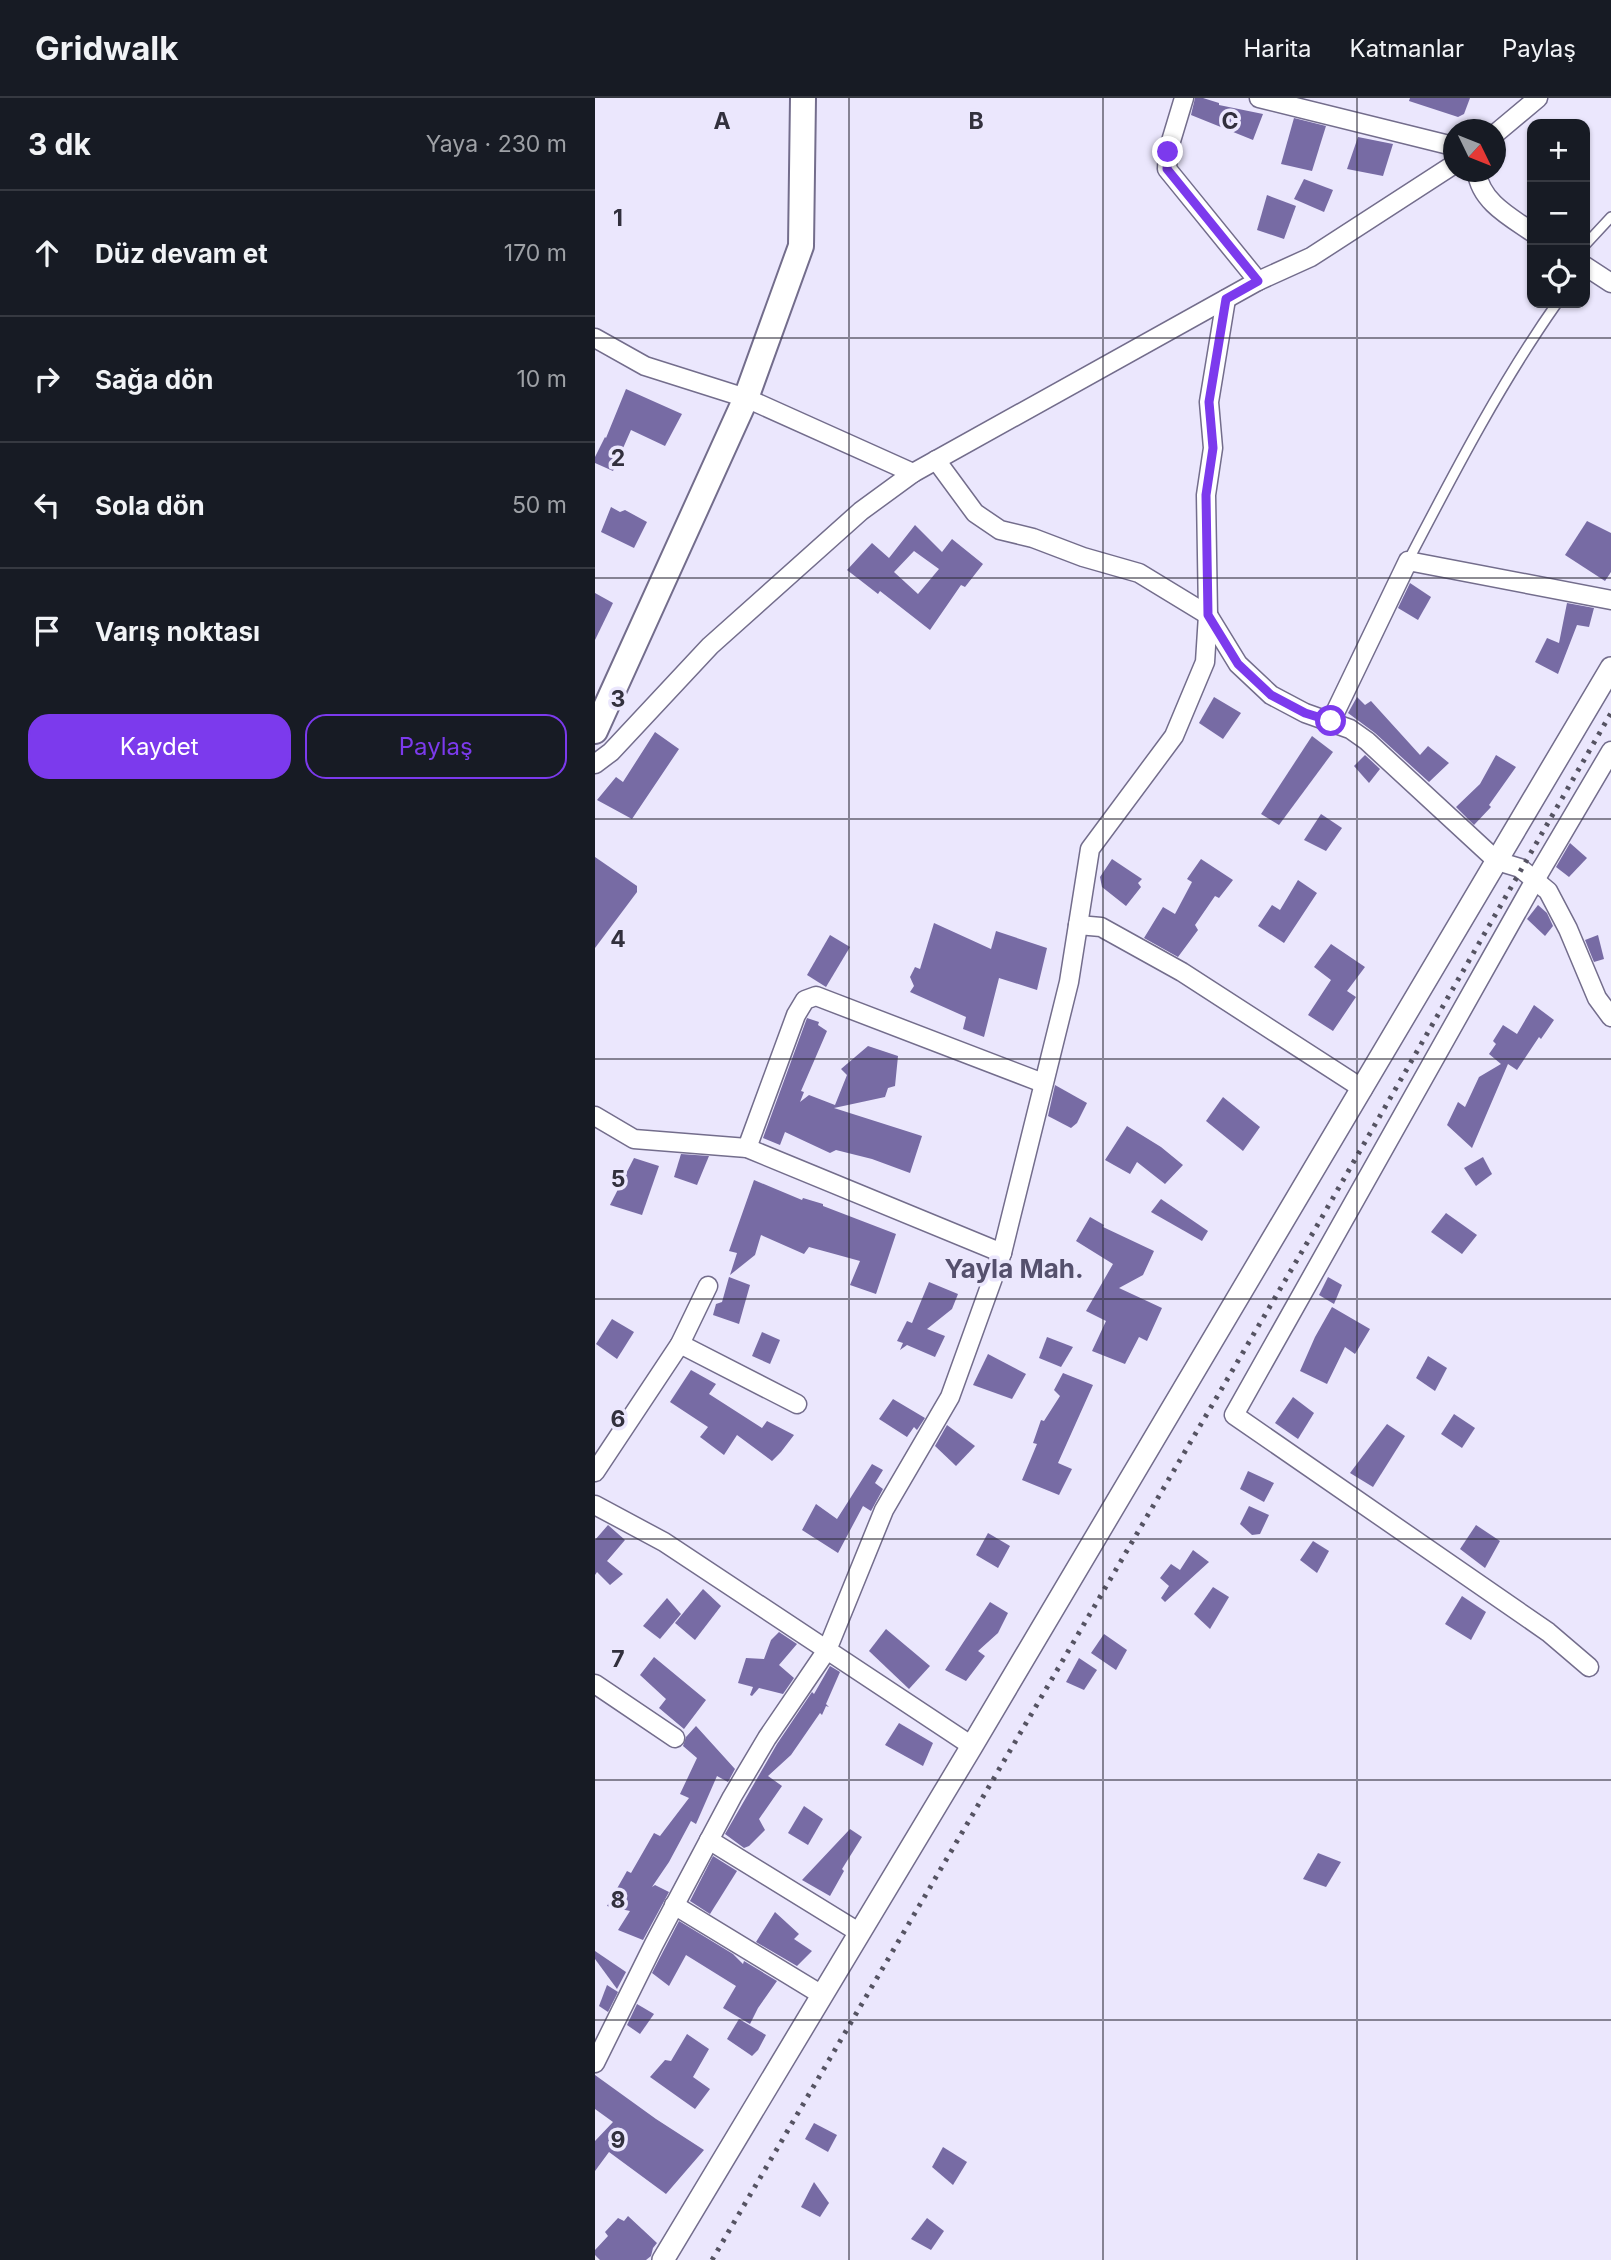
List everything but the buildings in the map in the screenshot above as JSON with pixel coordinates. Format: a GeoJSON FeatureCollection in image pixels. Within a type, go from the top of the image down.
{"type":"FeatureCollection","features":[{"type":"Feature","properties":{"kind":"main road"},"geometry":{"type":"LineString","coordinates":[[595,731],[603,695],[747,398],[801,246],[803,98]]}},
{"type":"Feature","properties":{"kind":"street"},"geometry":{"type":"LineString","coordinates":[[1184,98],[1168,152],[1167,169],[1258,281]]}},
{"type":"Feature","properties":{"kind":"street"},"geometry":{"type":"LineString","coordinates":[[1259,98],[1443,143]]}},
{"type":"Feature","properties":{"kind":"street"},"geometry":{"type":"LineString","coordinates":[[1506,125],[1538,98]]}},
{"type":"Feature","properties":{"kind":"street"},"geometry":{"type":"LineString","coordinates":[[595,764],[611,752],[710,646],[861,511],[913,473],[1258,281],[1311,257],[1443,172]]}},
{"type":"Feature","properties":{"kind":"street"},"geometry":{"type":"LineString","coordinates":[[1478,182],[1488,198],[1527,229]]}},
{"type":"Feature","properties":{"kind":"street"},"geometry":{"type":"LineString","coordinates":[[1590,269],[1611,283]]}},
{"type":"Feature","properties":{"kind":"street"},"geometry":{"type":"LineString","coordinates":[[595,2063],[709,1840],[768,1738],[827,1650],[884,1510],[950,1397],[1002,1253],[1069,982],[1090,849],[1174,736],[1205,662],[1208,615],[1206,495],[1213,448],[1209,402],[1226,299]]}},
{"type":"Feature","properties":{"kind":"street"},"geometry":{"type":"LineString","coordinates":[[595,338],[645,366],[747,398],[913,473]]}},
{"type":"Feature","properties":{"kind":"street"},"geometry":{"type":"LineString","coordinates":[[936,460],[975,513],[1000,530],[1033,538],[1083,557],[1139,573],[1208,615],[1238,664],[1271,695],[1305,713],[1331,721],[1367,741],[1497,861],[1520,868],[1548,891],[1568,929],[1597,998],[1611,1016]]}},
{"type":"Feature","properties":{"kind":"street"},"geometry":{"type":"LineString","coordinates":[[1331,721],[1408,561],[1611,600]]}},
{"type":"Feature","properties":{"kind":"street"},"geometry":{"type":"LineString","coordinates":[[663,2260],[972,1746],[1611,668]]}},
{"type":"Feature","properties":{"kind":"street"},"geometry":{"type":"LineString","coordinates":[[1589,1667],[1548,1632],[1234,1415],[1535,880],[1611,751]]}},
{"type":"Feature","properties":{"kind":"street"},"geometry":{"type":"LineString","coordinates":[[1078,925],[1101,927],[1182,972],[1363,1089]]}},
{"type":"Feature","properties":{"kind":"street"},"geometry":{"type":"LineString","coordinates":[[747,1148],[796,1015],[805,1000],[816,996],[1043,1083]]}},
{"type":"Feature","properties":{"kind":"street"},"geometry":{"type":"LineString","coordinates":[[595,1115],[634,1139],[747,1148],[1002,1253]]}},
{"type":"Feature","properties":{"kind":"street"},"geometry":{"type":"LineString","coordinates":[[595,1472],[680,1344],[708,1286]]}},
{"type":"Feature","properties":{"kind":"street"},"geometry":{"type":"LineString","coordinates":[[680,1344],[797,1404]]}},
{"type":"Feature","properties":{"kind":"street"},"geometry":{"type":"LineString","coordinates":[[595,1505],[664,1542],[972,1746]]}},
{"type":"Feature","properties":{"kind":"street"},"geometry":{"type":"LineString","coordinates":[[595,1684],[675,1738]]}},
{"type":"Feature","properties":{"kind":"street"},"geometry":{"type":"LineString","coordinates":[[709,1840],[860,1933]]}},
{"type":"Feature","properties":{"kind":"street"},"geometry":{"type":"LineString","coordinates":[[674,1905],[822,1995]]}},
{"type":"Feature","properties":{"kind":"lane"},"geometry":{"type":"LineString","coordinates":[[1586,245],[1611,217]]}},
{"type":"Feature","properties":{"kind":"lane"},"geometry":{"type":"LineString","coordinates":[[1408,561],[1484,420],[1554,308]]}},
{"type":"Feature","properties":{"kind":"railway"},"geometry":{"type":"LineString","coordinates":[[712,2260],[1314,1231],[1611,713]]}},
{"type":"Feature","properties":{"kind":"district","name":"Yayla Mah."},"geometry":{"type":"Point","coordinates":[1014,1268]}},
{"type":"Feature","properties":{"kind":"route"},"geometry":{"type":"LineString","coordinates":[[1168,152],[1167,169],[1258,281],[1226,299],[1209,402],[1213,448],[1206,495],[1208,615],[1238,664],[1271,695],[1305,713],[1331,721]]}}]}
